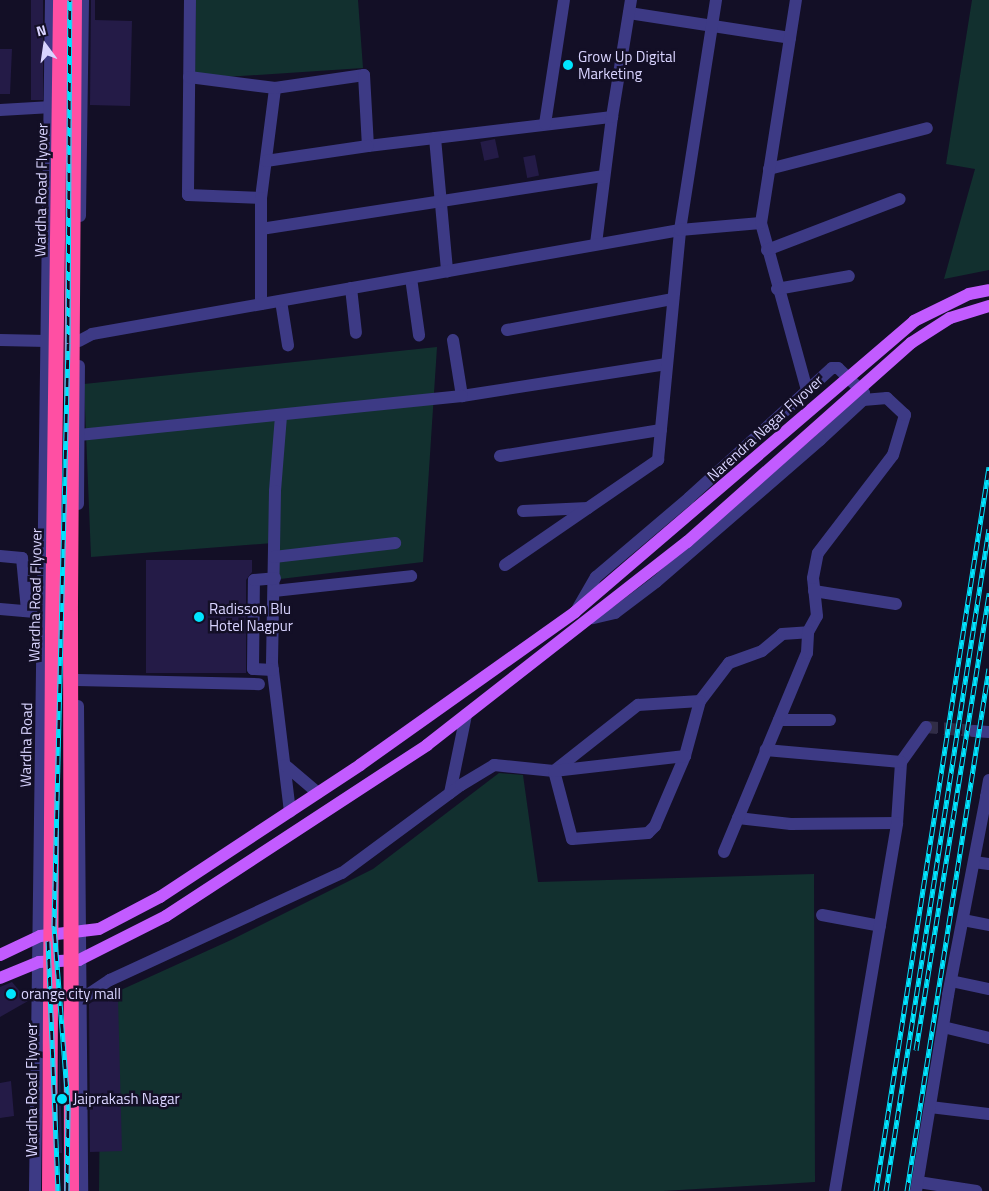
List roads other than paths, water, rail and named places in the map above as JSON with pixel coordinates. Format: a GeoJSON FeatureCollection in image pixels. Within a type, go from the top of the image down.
{"type":"FeatureCollection","features":[{"type":"Feature","properties":{"kind":"highway","name":"Wardha Road Flyover"},"geometry":{"type":"LineString","coordinates":[[50,1191],[52,632],[60,0]]}},
{"type":"Feature","properties":{"kind":"highway","name":"Wardha Road Flyover"},"geometry":{"type":"LineString","coordinates":[[71,1191],[70,584],[74,0]]}},
{"type":"Feature","properties":{"kind":"main road","name":"Narendra Nagar Flyover"},"geometry":{"type":"LineString","coordinates":[[0,955],[40,936],[99,929],[160,897],[290,812],[576,612],[908,326],[943,305],[989,290]]}},
{"type":"Feature","properties":{"kind":"main road"},"geometry":{"type":"LineString","coordinates":[[0,978],[39,962],[79,960],[166,916],[342,802],[466,715],[620,597],[687,542],[911,343],[950,318],[989,306]]}},
{"type":"Feature","properties":{"kind":"street","name":"Wardha Road"},"geometry":{"type":"LineString","coordinates":[[35,1191],[52,107],[51,0]]}},
{"type":"Feature","properties":{"kind":"street"},"geometry":{"type":"LineString","coordinates":[[82,1191],[77,680],[83,0]]}},
{"type":"Feature","properties":{"kind":"street"},"geometry":{"type":"LineString","coordinates":[[190,0],[188,195],[261,198]]}},
{"type":"Feature","properties":{"kind":"street"},"geometry":{"type":"LineString","coordinates":[[545,124],[564,0]]}},
{"type":"Feature","properties":{"kind":"street"},"geometry":{"type":"LineString","coordinates":[[505,565],[658,460],[680,230],[716,0]]}},
{"type":"Feature","properties":{"kind":"street"},"geometry":{"type":"LineString","coordinates":[[796,0],[760,223],[777,289],[807,390]]}},
{"type":"Feature","properties":{"kind":"street"},"geometry":{"type":"LineString","coordinates":[[596,244],[612,117],[630,6],[790,38]]}},
{"type":"Feature","properties":{"kind":"street"},"geometry":{"type":"LineString","coordinates":[[189,77],[275,88],[364,75],[368,146]]}},
{"type":"Feature","properties":{"kind":"street"},"geometry":{"type":"LineString","coordinates":[[261,304],[261,198],[275,88]]}},
{"type":"Feature","properties":{"kind":"street"},"geometry":{"type":"LineString","coordinates":[[0,110],[52,107]]}},
{"type":"Feature","properties":{"kind":"street"},"geometry":{"type":"LineString","coordinates":[[266,161],[368,146],[612,117]]}},
{"type":"Feature","properties":{"kind":"street"},"geometry":{"type":"LineString","coordinates":[[769,169],[927,128]]}},
{"type":"Feature","properties":{"kind":"street"},"geometry":{"type":"LineString","coordinates":[[435,138],[447,271]]}},
{"type":"Feature","properties":{"kind":"street"},"geometry":{"type":"LineString","coordinates":[[261,229],[604,176]]}},
{"type":"Feature","properties":{"kind":"street"},"geometry":{"type":"LineString","coordinates":[[767,250],[900,199]]}},
{"type":"Feature","properties":{"kind":"street"},"geometry":{"type":"LineString","coordinates":[[79,340],[92,334],[596,244],[680,230],[760,223]]}},
{"type":"Feature","properties":{"kind":"street"},"geometry":{"type":"LineString","coordinates":[[777,289],[849,276]]}},
{"type":"Feature","properties":{"kind":"street"},"geometry":{"type":"LineString","coordinates":[[411,278],[419,335]]}},
{"type":"Feature","properties":{"kind":"street"},"geometry":{"type":"LineString","coordinates":[[350,288],[356,334]]}},
{"type":"Feature","properties":{"kind":"street"},"geometry":{"type":"LineString","coordinates":[[507,330],[673,299]]}},
{"type":"Feature","properties":{"kind":"street"},"geometry":{"type":"LineString","coordinates":[[281,301],[288,345]]}},
{"type":"Feature","properties":{"kind":"street"},"geometry":{"type":"LineString","coordinates":[[0,340],[47,341]]}},
{"type":"Feature","properties":{"kind":"street"},"geometry":{"type":"LineString","coordinates":[[453,340],[462,396]]}},
{"type":"Feature","properties":{"kind":"street"},"geometry":{"type":"LineString","coordinates":[[79,435],[281,416],[462,396],[667,364]]}},
{"type":"Feature","properties":{"kind":"street"},"geometry":{"type":"LineString","coordinates":[[576,612],[596,577],[689,498],[832,368],[838,368],[864,393],[863,400]]}},
{"type":"Feature","properties":{"kind":"street"},"geometry":{"type":"LineString","coordinates":[[593,618],[615,613],[656,582],[863,400],[887,398],[905,415],[893,456],[818,553],[813,578],[818,616],[808,632],[807,653],[724,852]]}},
{"type":"Feature","properties":{"kind":"street"},"geometry":{"type":"LineString","coordinates":[[281,416],[275,491],[273,670],[286,765],[290,812]]}},
{"type":"Feature","properties":{"kind":"street"},"geometry":{"type":"LineString","coordinates":[[500,456],[661,430]]}},
{"type":"Feature","properties":{"kind":"street"},"geometry":{"type":"LineString","coordinates":[[523,511],[588,508]]}},
{"type":"Feature","properties":{"kind":"street"},"geometry":{"type":"LineString","coordinates":[[274,557],[395,544]]}},
{"type":"Feature","properties":{"kind":"street"},"geometry":{"type":"LineString","coordinates":[[0,556],[22,558],[27,610]]}},
{"type":"Feature","properties":{"kind":"street"},"geometry":{"type":"LineString","coordinates":[[274,591],[411,576]]}},
{"type":"Feature","properties":{"kind":"street"},"geometry":{"type":"LineString","coordinates":[[273,670],[252,669],[254,580],[275,578]]}},
{"type":"Feature","properties":{"kind":"street"},"geometry":{"type":"LineString","coordinates":[[814,591],[896,604]]}},
{"type":"Feature","properties":{"kind":"street"},"geometry":{"type":"LineString","coordinates":[[0,610],[27,610],[44,614]]}},
{"type":"Feature","properties":{"kind":"street"},"geometry":{"type":"LineString","coordinates":[[554,771],[572,839],[648,833],[655,826],[685,756],[700,701],[729,663],[762,651],[782,634],[808,632]]}},
{"type":"Feature","properties":{"kind":"street"},"geometry":{"type":"LineString","coordinates":[[77,680],[259,684]]}},
{"type":"Feature","properties":{"kind":"street"},"geometry":{"type":"LineString","coordinates":[[554,771],[638,705],[700,701]]}},
{"type":"Feature","properties":{"kind":"street"},"geometry":{"type":"LineString","coordinates":[[450,793],[466,715]]}},
{"type":"Feature","properties":{"kind":"street"},"geometry":{"type":"LineString","coordinates":[[779,720],[830,720]]}},
{"type":"Feature","properties":{"kind":"street"},"geometry":{"type":"LineString","coordinates":[[835,1191],[897,823],[901,762],[926,727]]}},
{"type":"Feature","properties":{"kind":"street"},"geometry":{"type":"LineString","coordinates":[[974,731],[989,732]]}},
{"type":"Feature","properties":{"kind":"street"},"geometry":{"type":"LineString","coordinates":[[766,750],[901,762]]}},
{"type":"Feature","properties":{"kind":"street"},"geometry":{"type":"LineString","coordinates":[[80,1000],[110,980],[342,873],[450,793],[494,764],[554,771],[685,756]]}},
{"type":"Feature","properties":{"kind":"street"},"geometry":{"type":"LineString","coordinates":[[286,765],[318,793]]}},
{"type":"Feature","properties":{"kind":"street"},"geometry":{"type":"LineString","coordinates":[[976,1191],[917,1187],[951,981],[988,797],[989,780]]}},
{"type":"Feature","properties":{"kind":"street"},"geometry":{"type":"LineString","coordinates":[[738,818],[791,824],[897,823]]}},
{"type":"Feature","properties":{"kind":"street"},"geometry":{"type":"LineString","coordinates":[[974,862],[989,864]]}},
{"type":"Feature","properties":{"kind":"street"},"geometry":{"type":"LineString","coordinates":[[822,915],[880,926]]}},
{"type":"Feature","properties":{"kind":"street"},"geometry":{"type":"LineString","coordinates":[[963,920],[989,925]]}},
{"type":"Feature","properties":{"kind":"street"},"geometry":{"type":"LineString","coordinates":[[951,981],[989,989]]}},
{"type":"Feature","properties":{"kind":"street"},"geometry":{"type":"LineString","coordinates":[[943,1027],[989,1038]]}},
{"type":"Feature","properties":{"kind":"street"},"geometry":{"type":"LineString","coordinates":[[930,1107],[989,1114]]}},
{"type":"Feature","properties":{"kind":"tunnel"},"geometry":{"type":"LineString","coordinates":[[926,727],[974,731]]}},
{"type":"Feature","properties":{"kind":"railway"},"geometry":{"type":"LineString","coordinates":[[67,1191],[68,1104],[54,926],[68,343],[70,0]]}},
{"type":"Feature","properties":{"kind":"railway"},"geometry":{"type":"LineString","coordinates":[[876,1191],[989,467]]}},
{"type":"Feature","properties":{"kind":"railway"},"geometry":{"type":"LineString","coordinates":[[886,1191],[989,529]]}},
{"type":"Feature","properties":{"kind":"railway"},"geometry":{"type":"LineString","coordinates":[[916,1050],[989,593]]}},
{"type":"Feature","properties":{"kind":"railway"},"geometry":{"type":"LineString","coordinates":[[907,1191],[989,668]]}},
{"type":"Feature","properties":{"kind":"railway"},"geometry":{"type":"LineString","coordinates":[[48,941],[58,1191]]}},
{"type":"Feature","properties":{"kind":"place","name":"Grow Up Digital Marketing"},"geometry":{"type":"Point","coordinates":[568,65]}},
{"type":"Feature","properties":{"kind":"place","name":"Radisson Blu Hotel Nagpur"},"geometry":{"type":"Point","coordinates":[199,617]}},
{"type":"Feature","properties":{"kind":"place","name":"orange city mall"},"geometry":{"type":"Point","coordinates":[11,994]}},
{"type":"Feature","properties":{"kind":"place","name":"Jaiprakash Nagar"},"geometry":{"type":"Point","coordinates":[62,1099]}}]}
